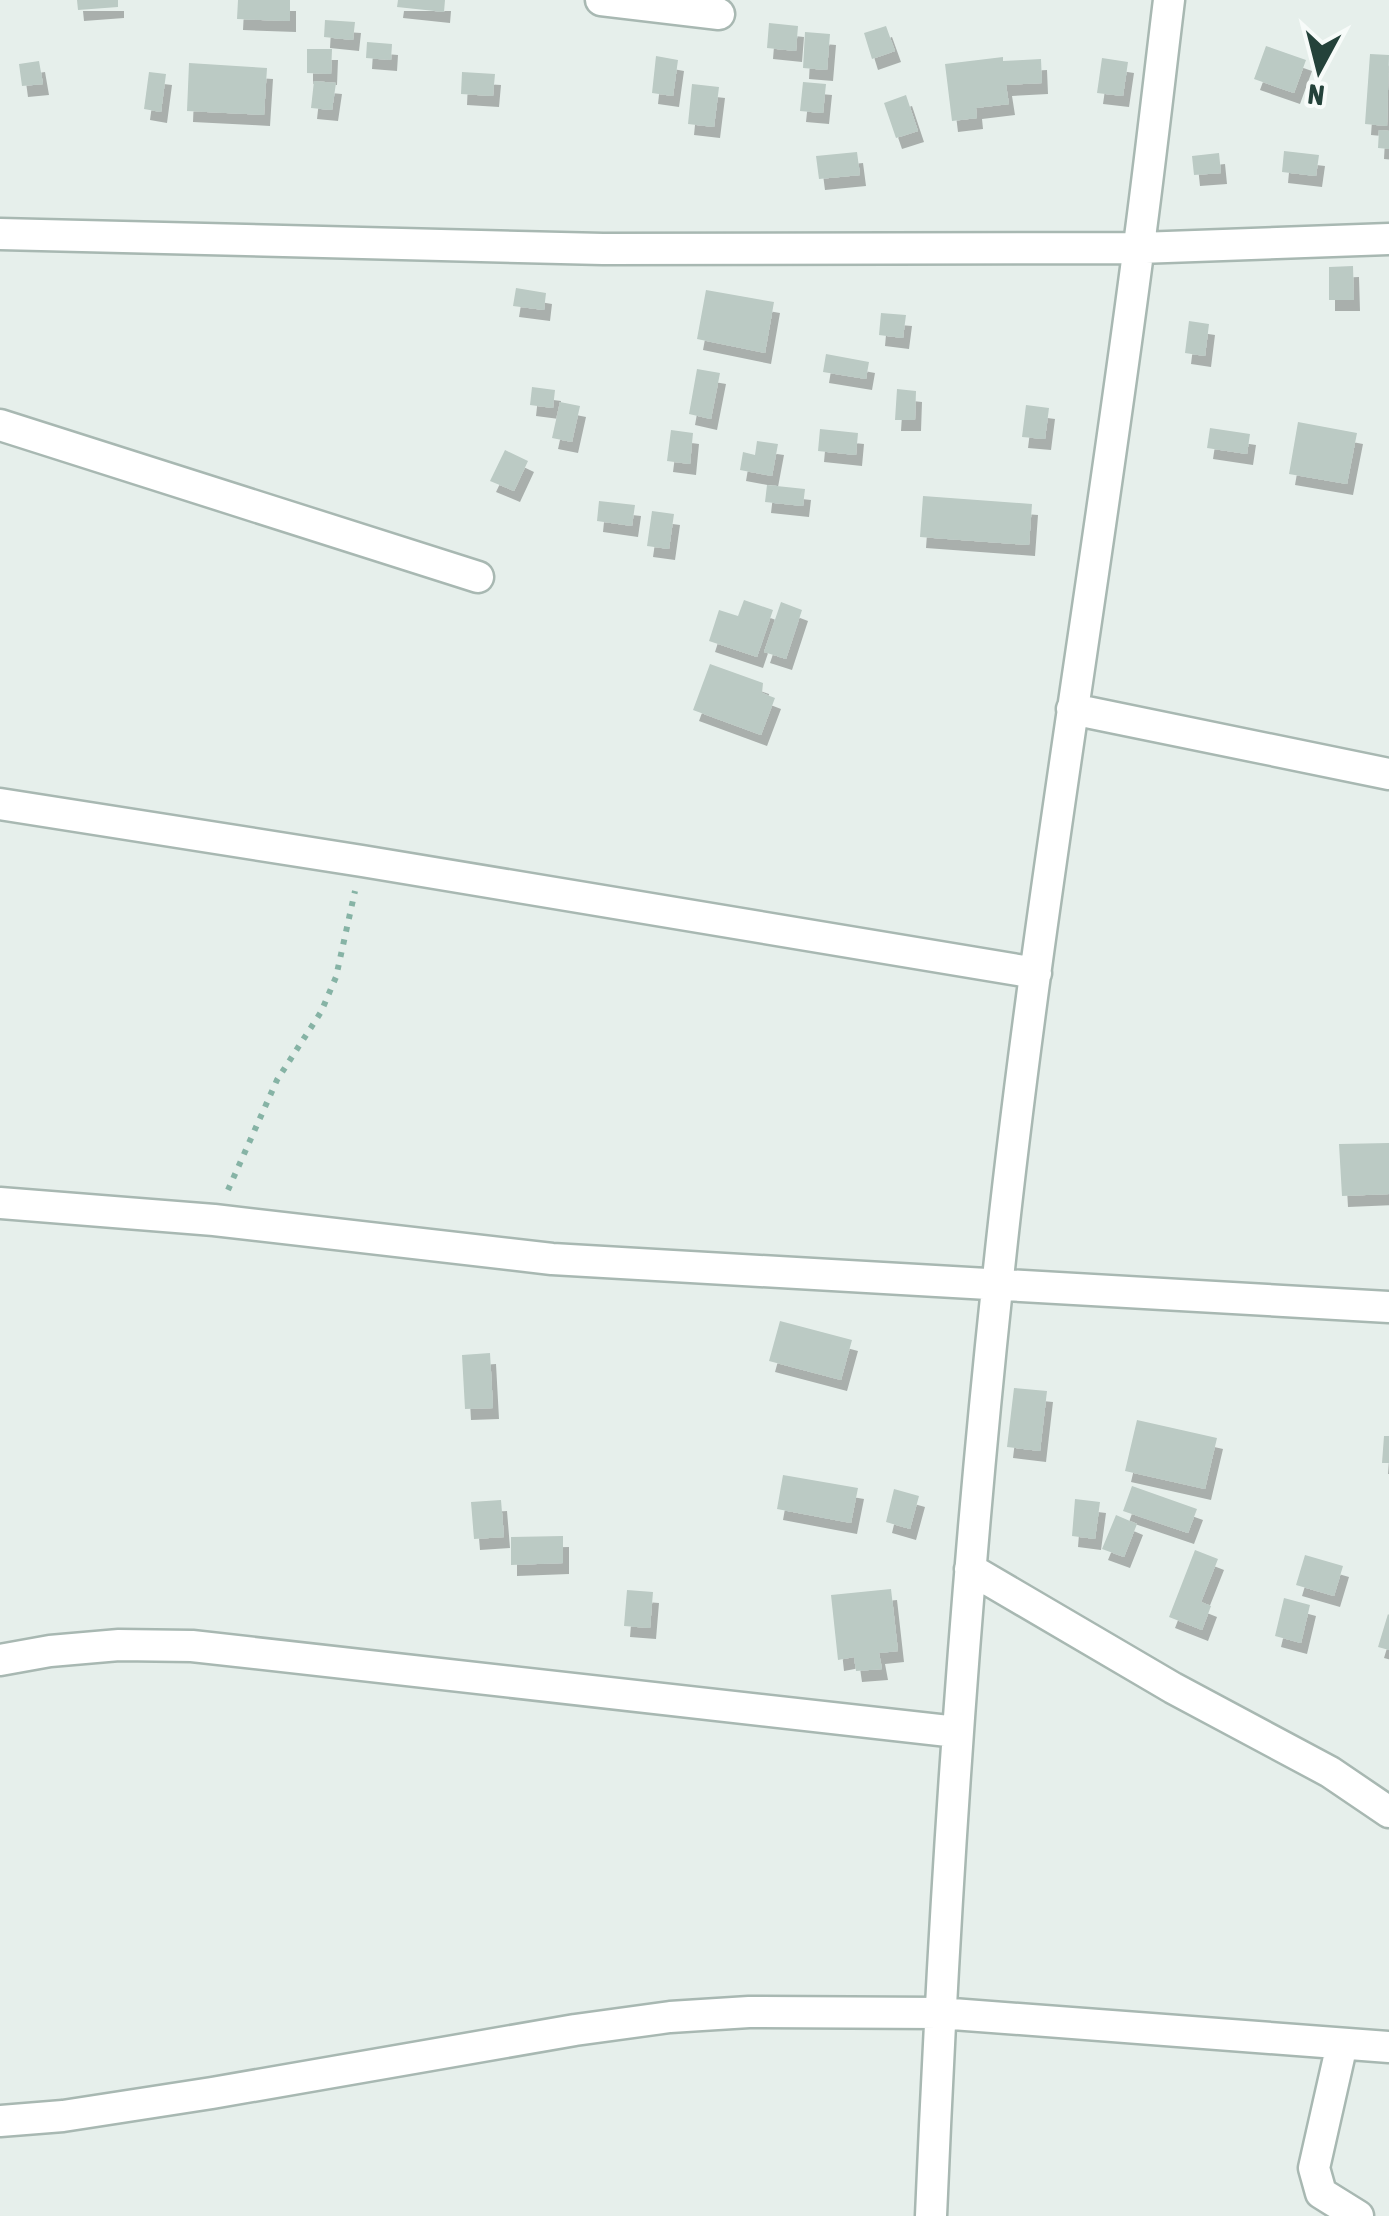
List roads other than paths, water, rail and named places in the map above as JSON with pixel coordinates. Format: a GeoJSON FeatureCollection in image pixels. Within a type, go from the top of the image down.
{"type":"FeatureCollection","features":[{"type":"Feature","properties":{"kind":"street"},"geometry":{"type":"LineString","coordinates":[[601,0],[719,14]]}},
{"type":"Feature","properties":{"kind":"street"},"geometry":{"type":"LineString","coordinates":[[930,2216],[957,1732],[997,1285],[1072,709],[1139,248],[1169,0]]}},
{"type":"Feature","properties":{"kind":"street"},"geometry":{"type":"LineString","coordinates":[[0,234],[602,250],[1139,248],[1389,239]]}},
{"type":"Feature","properties":{"kind":"street"},"geometry":{"type":"LineString","coordinates":[[0,425],[478,577]]}},
{"type":"Feature","properties":{"kind":"street"},"geometry":{"type":"LineString","coordinates":[[1072,709],[1389,774]]}},
{"type":"Feature","properties":{"kind":"street"},"geometry":{"type":"LineString","coordinates":[[0,804],[1036,973]]}},
{"type":"Feature","properties":{"kind":"street"},"geometry":{"type":"LineString","coordinates":[[0,1204],[214,1220],[552,1258],[1389,1308]]}},
{"type":"Feature","properties":{"kind":"street"},"geometry":{"type":"LineString","coordinates":[[970,1569],[1173,1688],[1330,1772],[1389,1812]]}},
{"type":"Feature","properties":{"kind":"street"},"geometry":{"type":"LineString","coordinates":[[0,1660],[119,1645],[192,1646],[957,1732]]}},
{"type":"Feature","properties":{"kind":"street"},"geometry":{"type":"LineString","coordinates":[[0,2121],[100,2110],[575,2030],[670,2017],[749,2012],[939,2013],[1389,2047]]}},
{"type":"Feature","properties":{"kind":"street"},"geometry":{"type":"LineString","coordinates":[[1342,2044],[1314,2168],[1321,2193],[1358,2216]]}}]}
